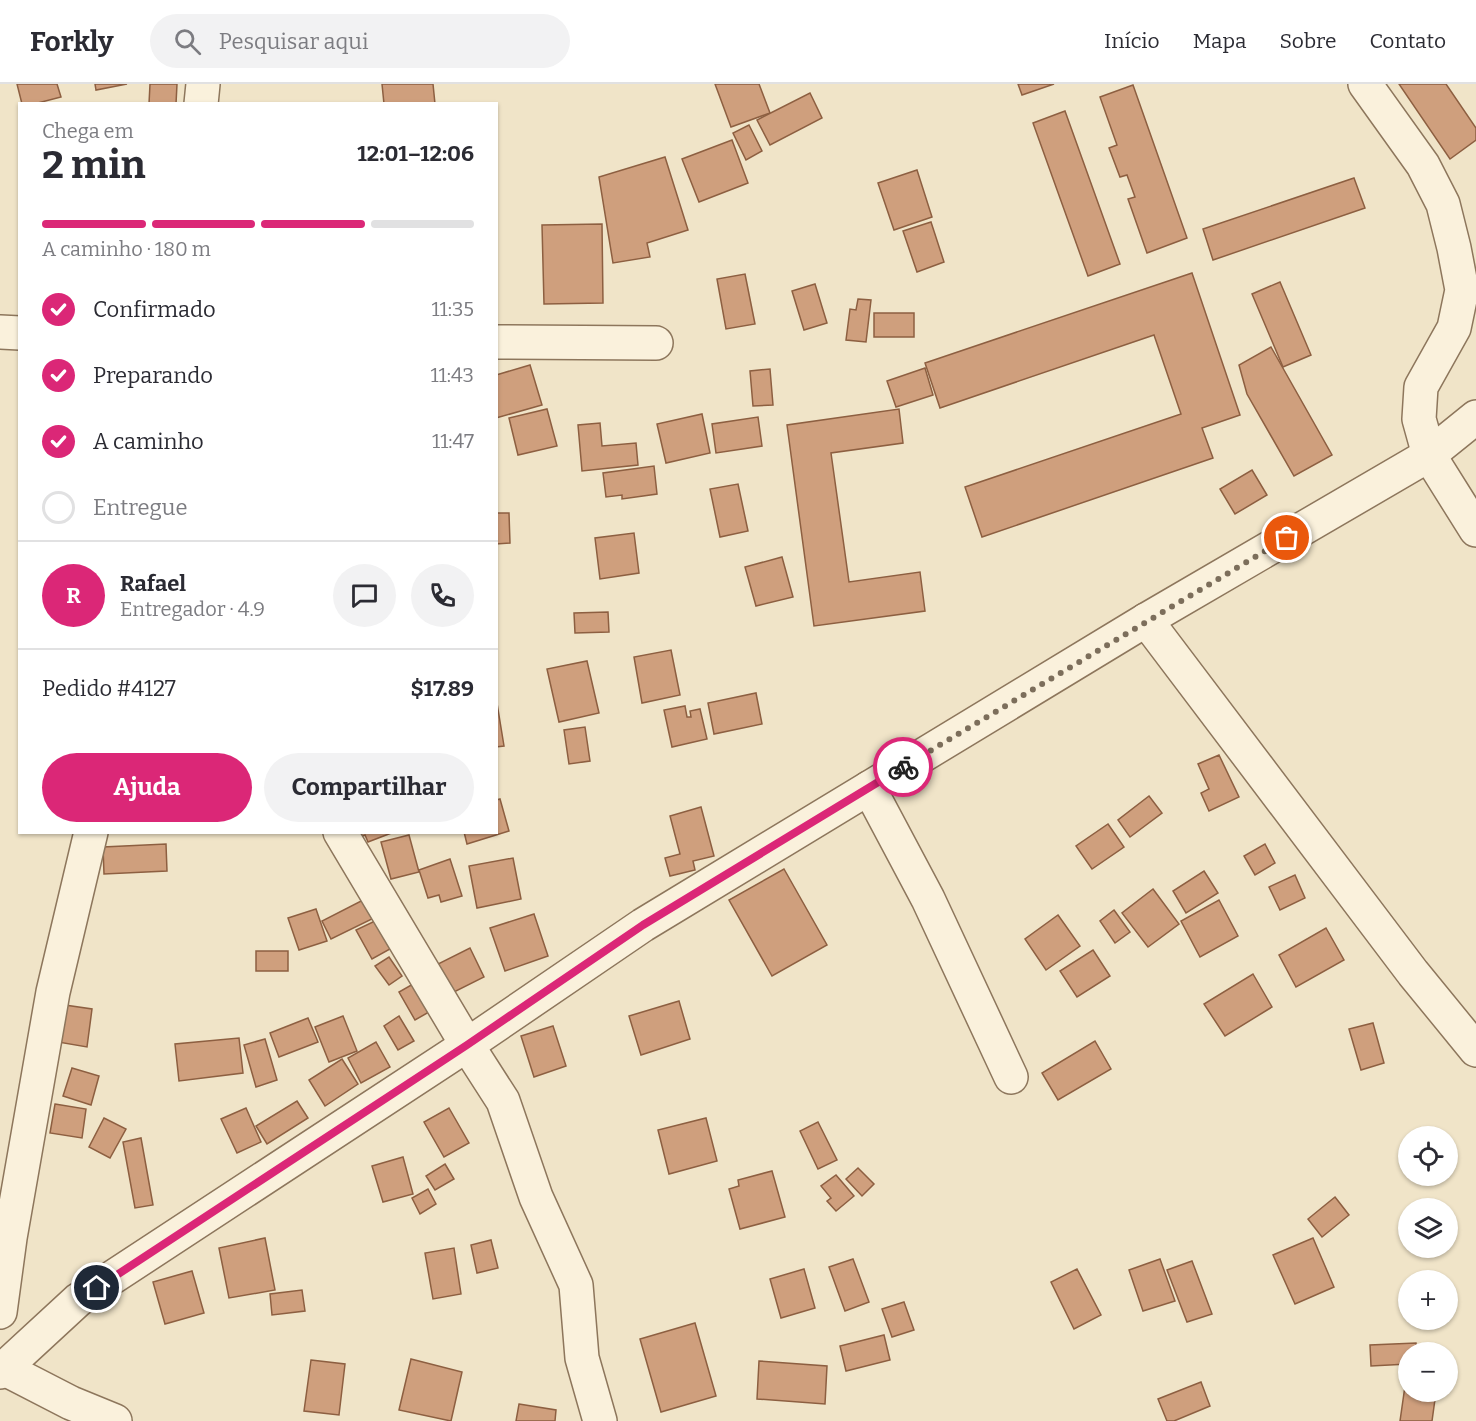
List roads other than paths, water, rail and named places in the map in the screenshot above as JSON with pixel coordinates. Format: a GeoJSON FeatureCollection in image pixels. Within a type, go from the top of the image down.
{"type":"FeatureCollection","features":[{"type":"Feature","properties":{"kind":"street"},"geometry":{"type":"LineString","coordinates":[[201,102],[203,84]]}},
{"type":"Feature","properties":{"kind":"street"},"geometry":{"type":"LineString","coordinates":[[1365,84],[1423,165],[1443,204],[1462,290],[1454,328],[1421,387],[1419,418],[1429,455],[1476,530]]}},
{"type":"Feature","properties":{"kind":"street"},"geometry":{"type":"LineString","coordinates":[[0,332],[18,333]]}},
{"type":"Feature","properties":{"kind":"street"},"geometry":{"type":"LineString","coordinates":[[498,342],[656,343]]}},
{"type":"Feature","properties":{"kind":"street"},"geometry":{"type":"LineString","coordinates":[[115,1421],[70,1403],[1,1370],[78,1300],[467,1045],[643,925],[1146,621],[1429,455],[1476,417]]}},
{"type":"Feature","properties":{"kind":"street"},"geometry":{"type":"LineString","coordinates":[[1146,621],[1413,973],[1476,1050]]}},
{"type":"Feature","properties":{"kind":"street"},"geometry":{"type":"LineString","coordinates":[[869,788],[928,899],[1011,1077]]}},
{"type":"Feature","properties":{"kind":"street"},"geometry":{"type":"LineString","coordinates":[[0,1312],[10,1238],[53,992],[91,834]]}},
{"type":"Feature","properties":{"kind":"street"},"geometry":{"type":"LineString","coordinates":[[341,834],[503,1101],[536,1197],[576,1285],[582,1358],[600,1421]]}}]}
